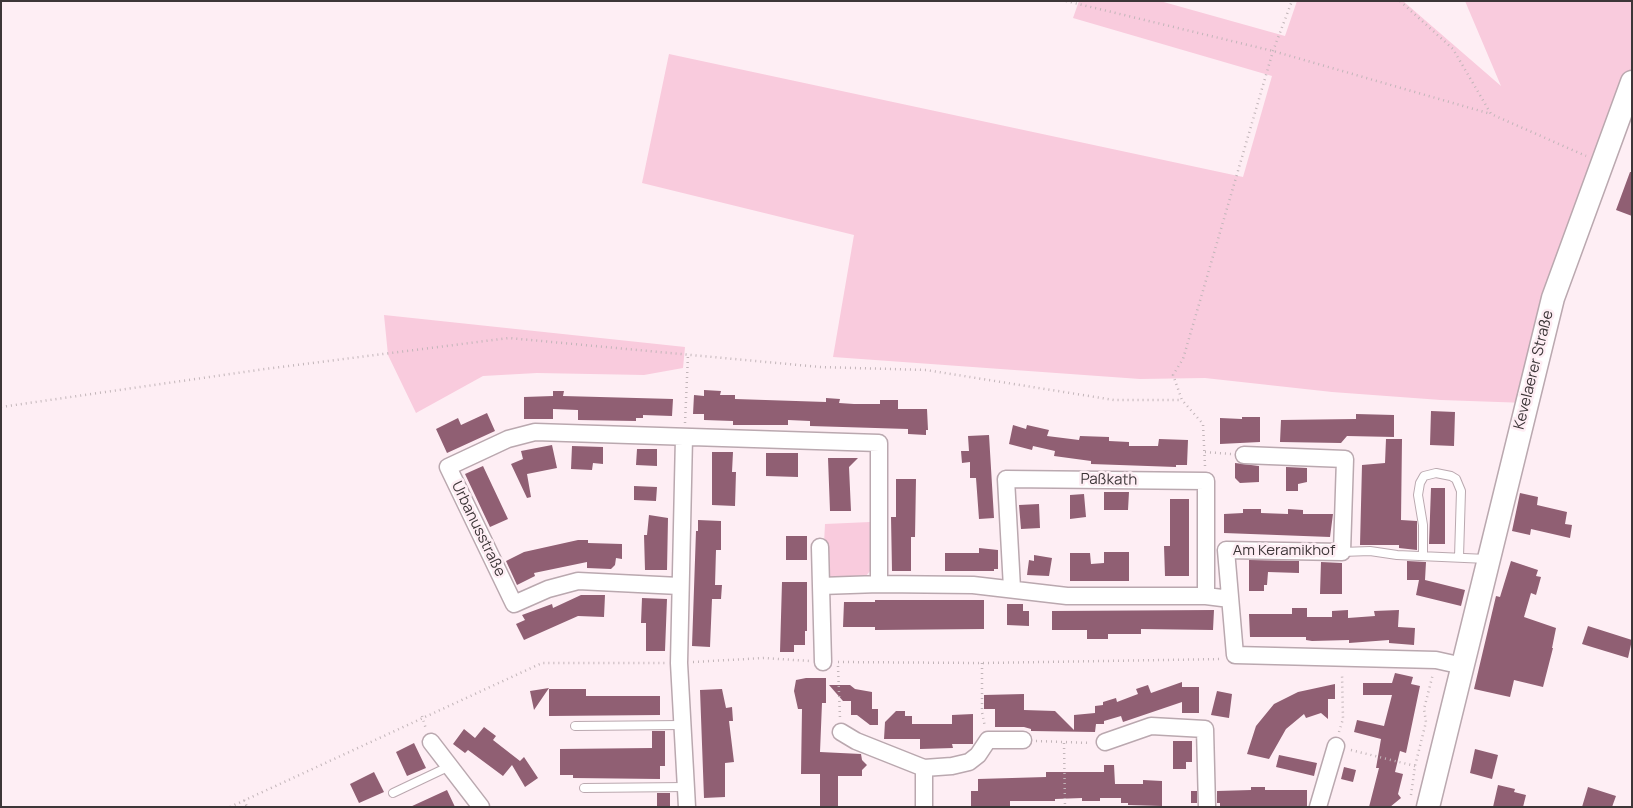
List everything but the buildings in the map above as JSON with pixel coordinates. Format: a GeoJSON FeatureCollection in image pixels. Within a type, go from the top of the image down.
{"type":"FeatureCollection","features":[{"type":"Feature","properties":{"kind":"main road","name":"Kevelaerer Straße"},"geometry":{"type":"LineString","coordinates":[[1419,804],[1463,666],[1552,298],[1632,82]]}},
{"type":"Feature","properties":{"kind":"street","name":"Urbanusstraße"},"geometry":{"type":"LineString","coordinates":[[679,586],[578,581],[548,588],[514,604],[448,467],[508,439],[535,432],[879,442],[879,584]]}},
{"type":"Feature","properties":{"kind":"street"},"geometry":{"type":"LineString","coordinates":[[684,436],[679,586],[679,662],[687,807]]}},
{"type":"Feature","properties":{"kind":"street","name":"Am Keramikhof"},"geometry":{"type":"LineString","coordinates":[[1235,655],[1226,550],[1342,552],[1345,459],[1244,455]]}},
{"type":"Feature","properties":{"kind":"street","name":"Paßkath"},"geometry":{"type":"LineString","coordinates":[[1012,588],[1006,479],[1206,481],[1206,596]]}},
{"type":"Feature","properties":{"kind":"street"},"geometry":{"type":"LineString","coordinates":[[820,547],[821,586],[830,662]]}},
{"type":"Feature","properties":{"kind":"street"},"geometry":{"type":"LineString","coordinates":[[821,586],[879,584],[973,585],[1012,588],[1067,596],[1206,596],[1230,599]]}},
{"type":"Feature","properties":{"kind":"street"},"geometry":{"type":"LineString","coordinates":[[1235,655],[1436,660],[1463,666]]}},
{"type":"Feature","properties":{"kind":"street"},"geometry":{"type":"LineString","coordinates":[[1105,742],[1151,726],[1205,729],[1207,807]]}},
{"type":"Feature","properties":{"kind":"street"},"geometry":{"type":"LineString","coordinates":[[841,732],[856,741],[924,768],[952,766],[969,762],[978,756],[988,740],[1023,740]]}},
{"type":"Feature","properties":{"kind":"street"},"geometry":{"type":"LineString","coordinates":[[431,742],[482,807]]}},
{"type":"Feature","properties":{"kind":"street"},"geometry":{"type":"LineString","coordinates":[[1318,807],[1336,746]]}},
{"type":"Feature","properties":{"kind":"street"},"geometry":{"type":"LineString","coordinates":[[924,768],[924,807]]}},
{"type":"Feature","properties":{"kind":"lane"},"geometry":{"type":"LineString","coordinates":[[1423,555],[1423,525],[1418,495],[1420,483],[1424,476],[1436,473],[1456,480],[1461,492],[1459,557]]}},
{"type":"Feature","properties":{"kind":"lane"},"geometry":{"type":"LineString","coordinates":[[1342,552],[1370,551],[1488,559]]}},
{"type":"Feature","properties":{"kind":"lane"},"geometry":{"type":"LineString","coordinates":[[574,726],[682,725]]}},
{"type":"Feature","properties":{"kind":"lane"},"geometry":{"type":"LineString","coordinates":[[392,793],[450,766]]}},
{"type":"Feature","properties":{"kind":"lane"},"geometry":{"type":"LineString","coordinates":[[584,788],[686,787]]}},
{"type":"Feature","properties":{"kind":"path"},"geometry":{"type":"LineString","coordinates":[[1066,1],[1273,51],[1491,114],[1601,163]]}},
{"type":"Feature","properties":{"kind":"path"},"geometry":{"type":"LineString","coordinates":[[1244,455],[1205,452],[1203,424],[1182,400],[1173,375],[1183,359],[1273,51],[1292,1]]}},
{"type":"Feature","properties":{"kind":"path"},"geometry":{"type":"LineString","coordinates":[[1400,1],[1453,49],[1491,114]]}},
{"type":"Feature","properties":{"kind":"path"},"geometry":{"type":"LineString","coordinates":[[1,407],[302,364],[509,338],[820,367],[926,370],[1114,400],[1182,400]]}},
{"type":"Feature","properties":{"kind":"path"},"geometry":{"type":"LineString","coordinates":[[684,436],[688,355]]}},
{"type":"Feature","properties":{"kind":"path"},"geometry":{"type":"LineString","coordinates":[[230,807],[542,663],[679,662],[764,658],[830,662],[982,663],[1224,659],[1235,655]]}},
{"type":"Feature","properties":{"kind":"path"},"geometry":{"type":"LineString","coordinates":[[1341,658],[1343,719],[1336,746],[1415,766]]}},
{"type":"Feature","properties":{"kind":"path"},"geometry":{"type":"LineString","coordinates":[[1419,804],[1415,766],[1426,722],[1424,709],[1436,660]]}},
{"type":"Feature","properties":{"kind":"path"},"geometry":{"type":"LineString","coordinates":[[830,662],[841,732]]}},
{"type":"Feature","properties":{"kind":"path"},"geometry":{"type":"LineString","coordinates":[[982,663],[982,712],[988,740]]}},
{"type":"Feature","properties":{"kind":"path"},"geometry":{"type":"LineString","coordinates":[[1023,740],[1064,743],[1105,742]]}},
{"type":"Feature","properties":{"kind":"path"},"geometry":{"type":"LineString","coordinates":[[1064,743],[1065,807]]}},
{"type":"Feature","properties":{"kind":"path"},"geometry":{"type":"LineString","coordinates":[[244,800],[247,807]]}},
{"type":"Feature","properties":{"kind":"shaded area"},"geometry":{"type":"Polygon","coordinates":[[[1079,1],[1160,1],[1285,36],[1297,1],[1403,1],[1501,86],[1465,1],[1632,1],[1632,72],[1554,299],[1543,276],[1553,298],[1527,403],[1441,400],[1332,392],[1205,378],[1140,379],[833,357],[854,235],[642,183],[669,54],[1243,177],[1272,76],[1073,18],[1079,1]]]}},
{"type":"Feature","properties":{"kind":"shaded area"},"geometry":{"type":"Polygon","coordinates":[[[384,315],[685,347],[683,368],[644,375],[537,373],[483,376],[416,413],[388,355],[384,315]]]}},
{"type":"Feature","properties":{"kind":"shaded area"},"geometry":{"type":"Polygon","coordinates":[[[870,522],[870,571],[862,581],[833,581],[828,577],[823,563],[825,524],[870,522]]]}}]}
